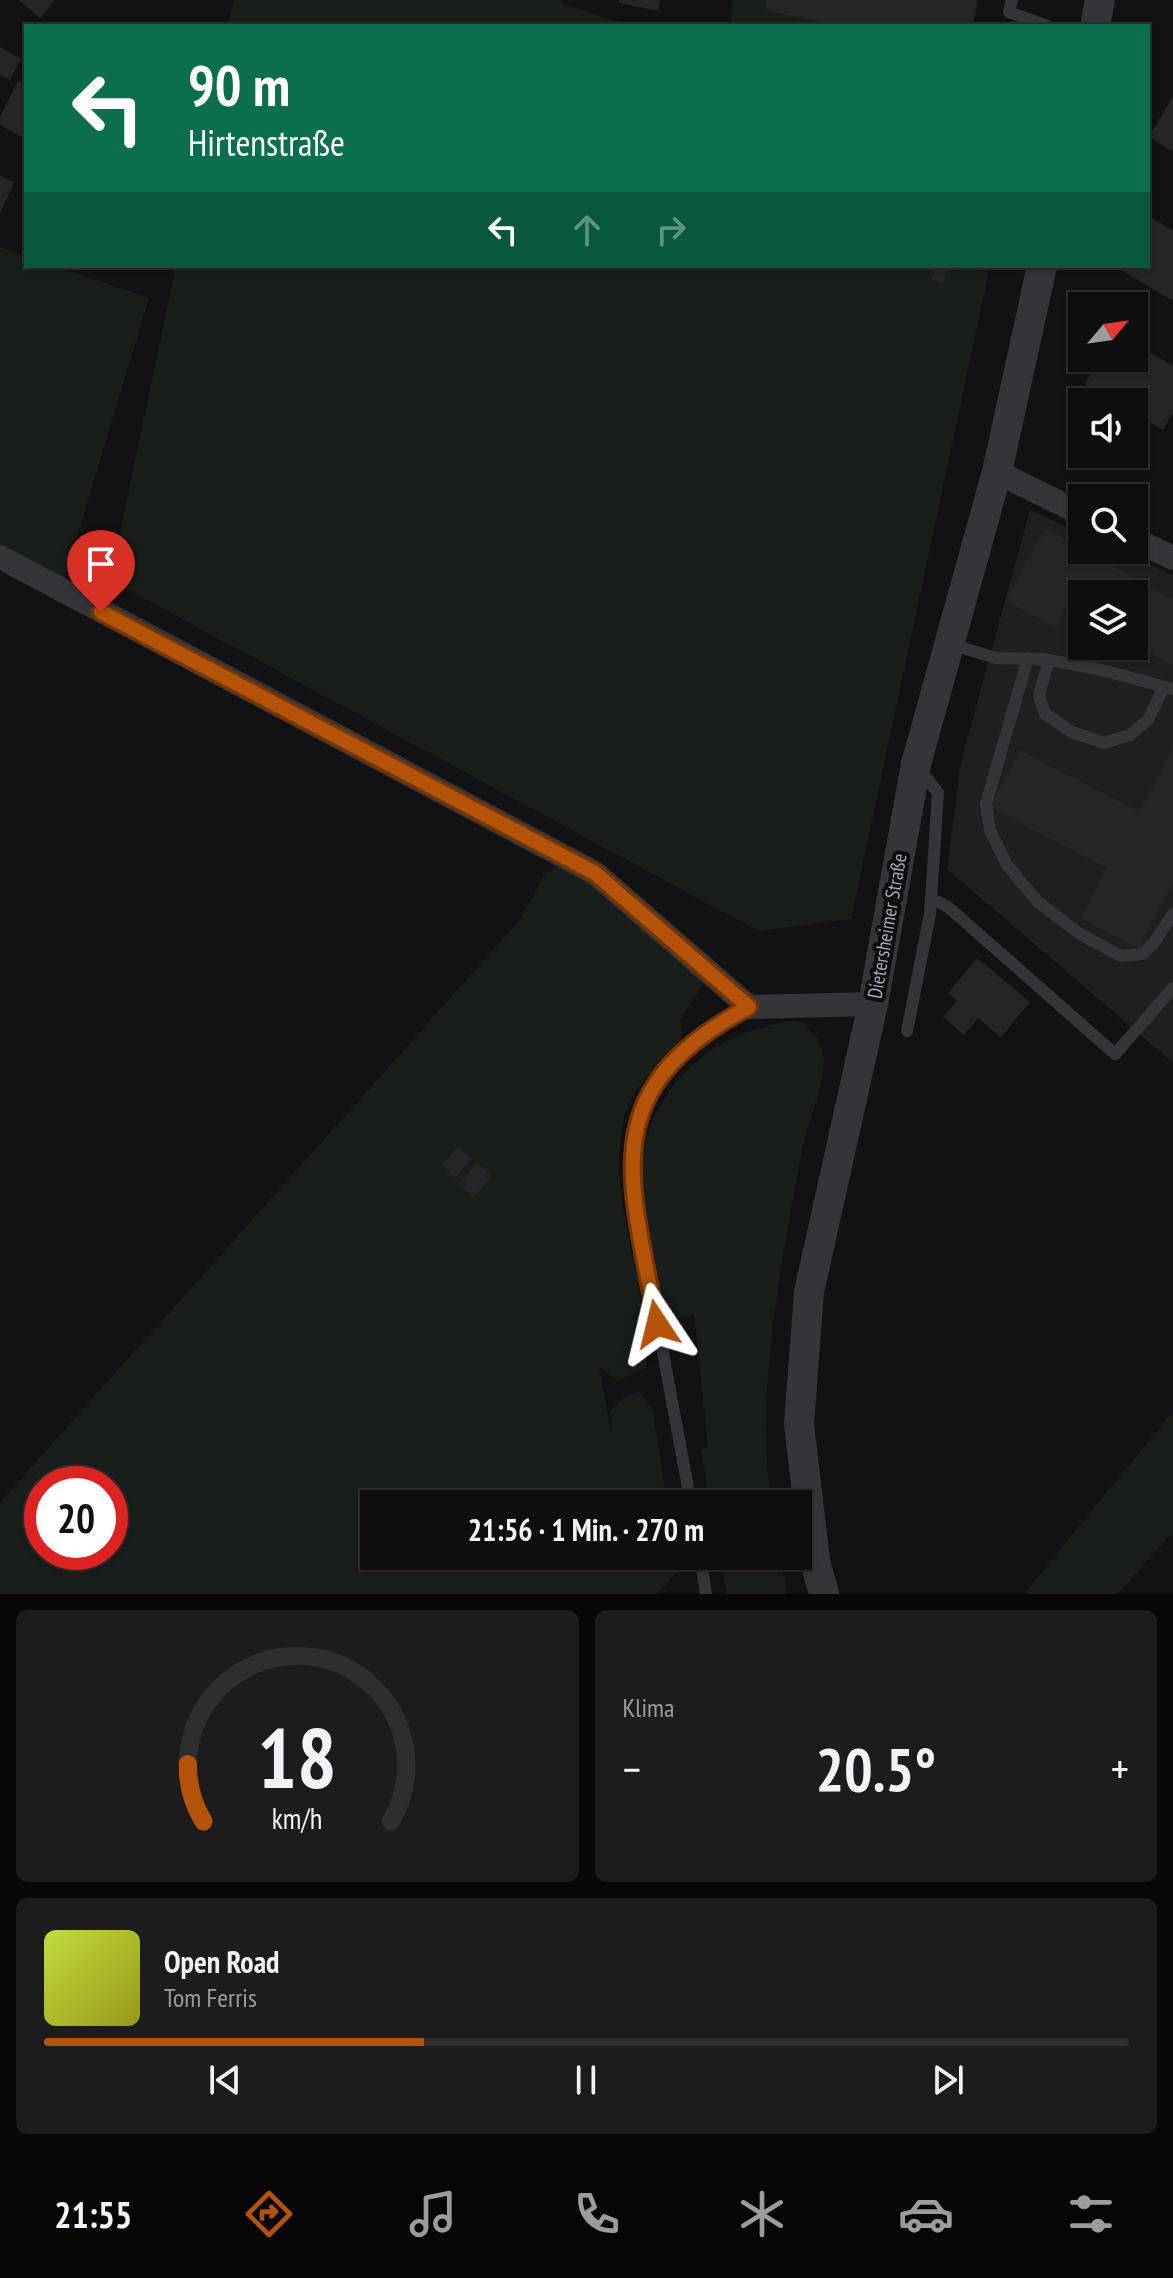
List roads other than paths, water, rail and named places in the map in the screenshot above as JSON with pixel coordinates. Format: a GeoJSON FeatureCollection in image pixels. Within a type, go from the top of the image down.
{"type":"FeatureCollection","features":[{"type":"Feature","properties":{"kind":"street"},"geometry":{"type":"LineString","coordinates":[[1095,24],[1100,0]]}},
{"type":"Feature","properties":{"kind":"street","name":"Dietersheimer Straße"},"geometry":{"type":"LineString","coordinates":[[824,1594],[815,1561],[799,1424],[809,1292],[873,1004],[916,764],[997,472],[1042,268]]}},
{"type":"Feature","properties":{"kind":"street"},"geometry":{"type":"LineString","coordinates":[[997,472],[1068,507]]}},
{"type":"Feature","properties":{"kind":"street"},"geometry":{"type":"LineString","coordinates":[[1148,546],[1173,558]]}},
{"type":"Feature","properties":{"kind":"street"},"geometry":{"type":"LineString","coordinates":[[0,557],[595,873],[749,1007],[873,1004]]}},
{"type":"Feature","properties":{"kind":"lane"},"geometry":{"type":"LineString","coordinates":[[1012,0],[1009,12],[1042,24]]}},
{"type":"Feature","properties":{"kind":"lane"},"geometry":{"type":"LineString","coordinates":[[950,644],[996,658],[1049,660],[1168,688],[1148,720],[1130,735],[1104,743],[1072,732],[1045,714],[1039,695],[1049,660]]}},
{"type":"Feature","properties":{"kind":"lane"},"geometry":{"type":"LineString","coordinates":[[1028,658],[986,804],[990,830],[1007,865],[1038,902],[1080,934],[1121,956],[1142,954],[1153,944],[1173,914]]}},
{"type":"Feature","properties":{"kind":"lane"},"geometry":{"type":"LineString","coordinates":[[907,1031],[931,898],[938,793],[916,764]]}},
{"type":"Feature","properties":{"kind":"lane"},"geometry":{"type":"LineString","coordinates":[[931,898],[948,907],[1115,1054],[1173,988]]}},
{"type":"Feature","properties":{"kind":"lane"},"geometry":{"type":"LineString","coordinates":[[688,1490],[632,1185],[634,1135],[643,1102],[664,1071],[711,1027],[749,1007]]}},
{"type":"Feature","properties":{"kind":"lane"},"geometry":{"type":"LineString","coordinates":[[702,1570],[706,1594]]}}]}
